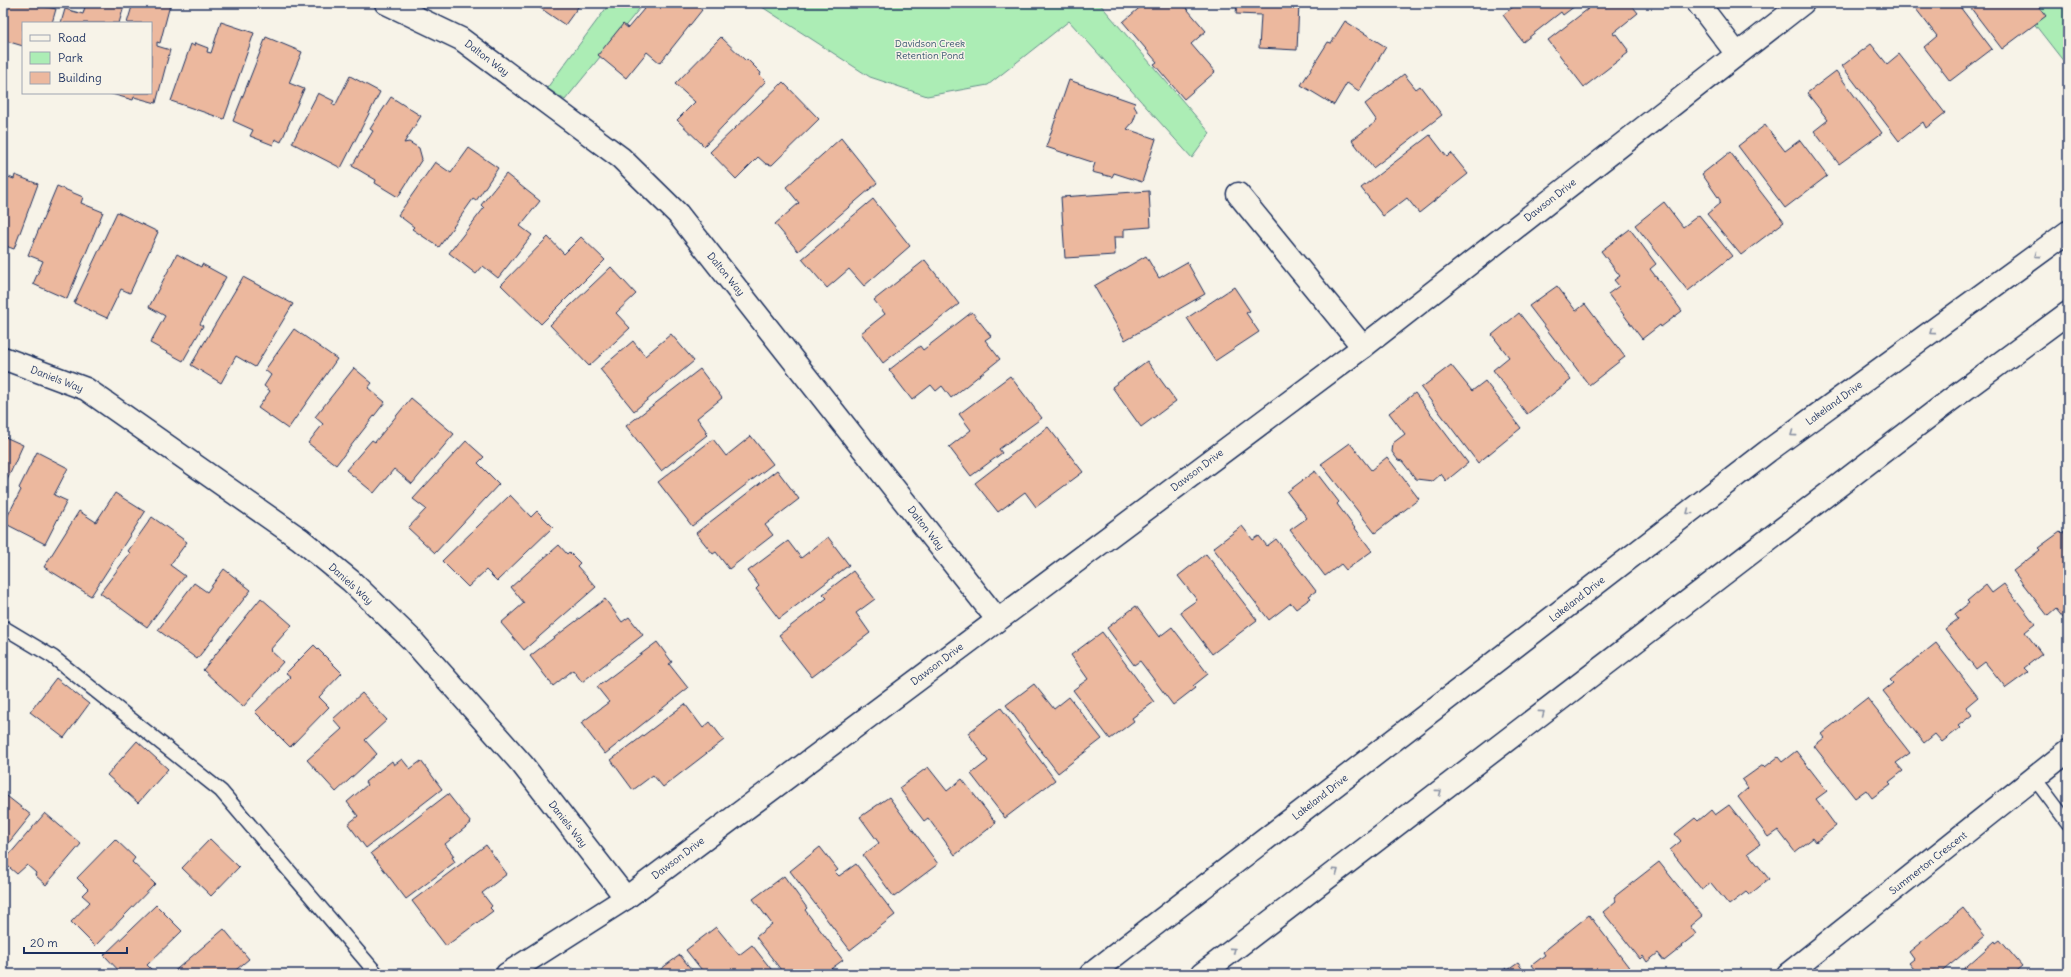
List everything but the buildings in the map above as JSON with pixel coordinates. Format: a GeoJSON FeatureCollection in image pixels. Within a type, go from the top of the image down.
{"type":"FeatureCollection","features":[{"type":"Feature","properties":{"kind":"street","name":"Dalton Way"},"geometry":{"type":"LineString","coordinates":[[386,3],[461,39],[621,158],[678,214],[997,619]]}},
{"type":"Feature","properties":{"kind":"street"},"geometry":{"type":"LineString","coordinates":[[1698,3],[1737,54]]}},
{"type":"Feature","properties":{"kind":"street","name":"Dawson Drive"},"geometry":{"type":"LineString","coordinates":[[508,974],[626,898],[997,619],[1363,347],[1803,3]]}},
{"type":"Feature","properties":{"kind":"street"},"geometry":{"type":"LineString","coordinates":[[1238,194],[1363,347]]}},
{"type":"Feature","properties":{"kind":"street","name":"Lakeland Drive"},"geometry":{"type":"LineString","coordinates":[[1091,974],[1768,452],[2068,232]]}},
{"type":"Feature","properties":{"kind":"street"},"geometry":{"type":"LineString","coordinates":[[1202,974],[1943,406],[2068,313]]}},
{"type":"Feature","properties":{"kind":"street","name":"Daniels Way"},"geometry":{"type":"LineString","coordinates":[[3,358],[86,389],[300,539],[351,581],[411,639],[522,764],[626,898]]}},
{"type":"Feature","properties":{"kind":"street","name":"Summerton Crescent"},"geometry":{"type":"LineString","coordinates":[[1800,971],[2068,751]]}},
{"type":"Feature","properties":{"kind":"lane"},"geometry":{"type":"LineString","coordinates":[[3,627],[53,657],[221,791],[377,974]]}},
{"type":"Feature","properties":{"kind":"lane"},"geometry":{"type":"LineString","coordinates":[[2035,779],[2068,823]]}},
{"type":"Feature","properties":{"kind":"green space"},"geometry":{"type":"Polygon","coordinates":[[[610,3],[644,3],[565,100],[547,88],[610,3]]]}},
{"type":"Feature","properties":{"kind":"green space","name":"Davidson Creek Retention Pond"},"geometry":{"type":"Polygon","coordinates":[[[756,3],[1099,3],[1210,133],[1192,158],[1069,21],[988,85],[927,96],[870,77],[756,3]]]}},
{"type":"Feature","properties":{"kind":"green space"},"geometry":{"type":"Polygon","coordinates":[[[2018,3],[2068,3],[2068,67],[2018,3]]]}}]}
